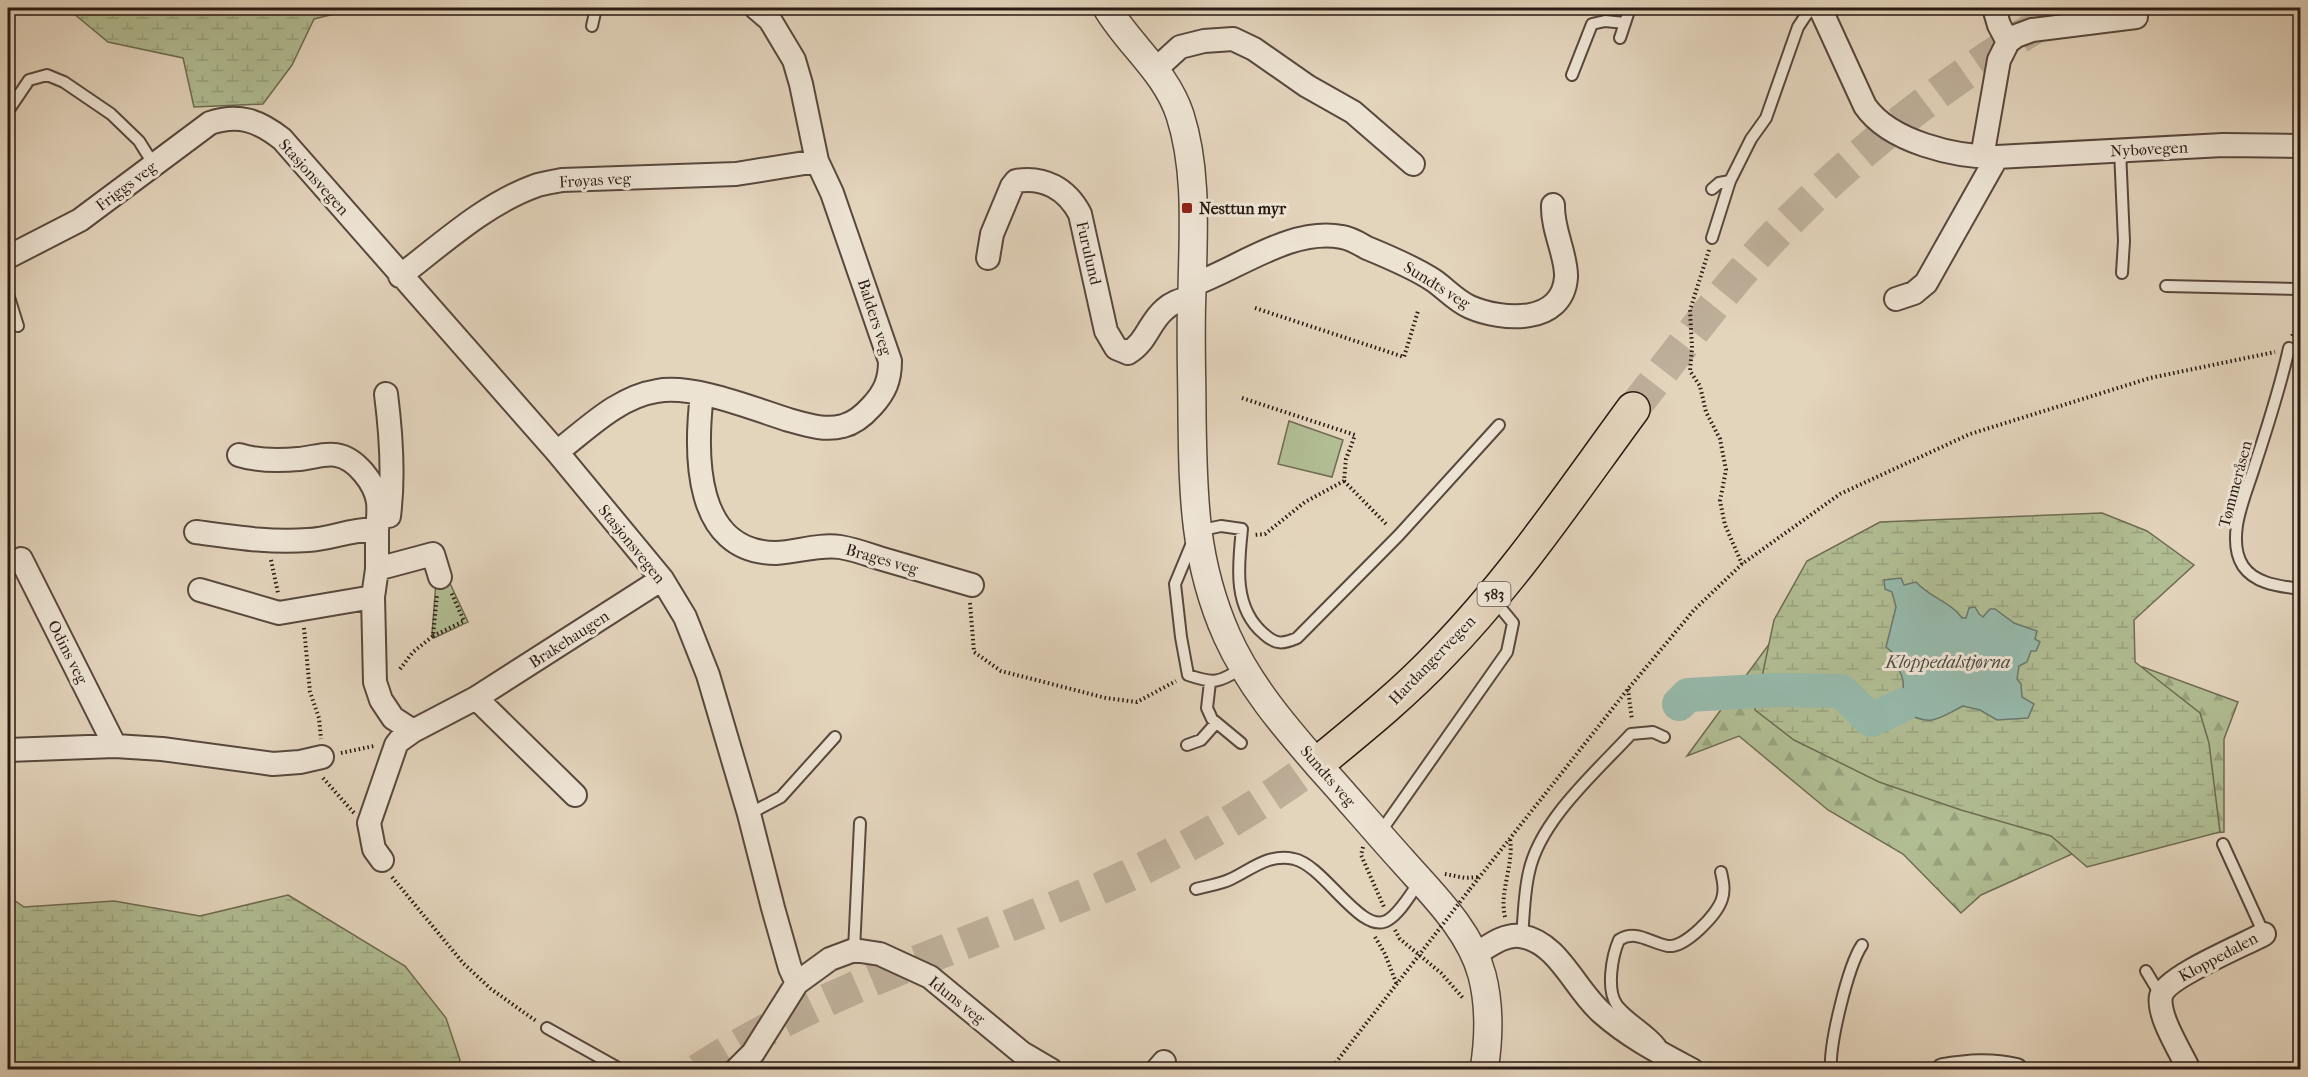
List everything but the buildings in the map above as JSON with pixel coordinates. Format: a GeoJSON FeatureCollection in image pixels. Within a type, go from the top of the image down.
{"type":"FeatureCollection","features":[{"type":"Feature","properties":{"kind":"main road","name":"Hardangervegen"},"geometry":{"type":"LineString","coordinates":[[1328,755],[1383,711],[1442,654],[1492,597],[1633,409]]}},
{"type":"Feature","properties":{"kind":"street","name":"Balders veg"},"geometry":{"type":"LineString","coordinates":[[557,452],[614,407],[637,396],[658,390],[681,390],[702,394],[809,425],[828,428],[844,426],[861,418],[883,394],[890,375],[890,361],[832,193],[817,160],[794,60],[770,20],[756,8]]}},
{"type":"Feature","properties":{"kind":"street","name":"Sundts veg"},"geometry":{"type":"LineString","coordinates":[[1107,8],[1156,69],[1171,93],[1180,115],[1187,146],[1193,213],[1193,480],[1197,531],[1215,607],[1243,667],[1282,724],[1420,880],[1466,937],[1482,974],[1486,998],[1488,1024],[1484,1070]]}},
{"type":"Feature","properties":{"kind":"street","name":"Nybøvegen"},"geometry":{"type":"LineString","coordinates":[[1821,8],[1865,106],[1873,117],[1883,126],[1949,152],[1989,157],[2223,145],[2301,146]]}},
{"type":"Feature","properties":{"kind":"street"},"geometry":{"type":"LineString","coordinates":[[1994,8],[1999,25],[2008,42]]}},
{"type":"Feature","properties":{"kind":"street"},"geometry":{"type":"LineString","coordinates":[[1896,299],[1914,293],[1926,283],[1989,157],[1999,60],[2008,42],[2032,30],[2137,12]]}},
{"type":"Feature","properties":{"kind":"street"},"geometry":{"type":"LineString","coordinates":[[1156,69],[1180,47],[1204,41],[1233,39],[1254,49],[1307,86],[1353,111],[1413,164]]}},
{"type":"Feature","properties":{"kind":"street","name":"Friggs veg"},"geometry":{"type":"LineString","coordinates":[[8,257],[80,220],[210,123],[225,118],[243,118]]}},
{"type":"Feature","properties":{"kind":"street","name":"Stasjonsvegen"},"geometry":{"type":"LineString","coordinates":[[243,118],[269,129],[282,139],[557,452],[662,579],[685,617],[708,675],[749,814],[772,908],[790,968],[797,983]]}},
{"type":"Feature","properties":{"kind":"street","name":"Frøyas veg"},"geometry":{"type":"LineString","coordinates":[[400,276],[478,217],[535,186],[562,180],[736,174],[817,160]]}},
{"type":"Feature","properties":{"kind":"street","name":"Furulund"},"geometry":{"type":"LineString","coordinates":[[988,258],[992,234],[1012,186],[1016,181],[1032,178],[1051,185],[1072,200],[1080,214],[1106,331],[1116,348],[1128,353],[1139,346],[1164,310],[1192,291]]}},
{"type":"Feature","properties":{"kind":"street","name":"Sundts veg"},"geometry":{"type":"LineString","coordinates":[[1192,291],[1214,277],[1297,239],[1343,237],[1402,263],[1432,280],[1468,307],[1497,315],[1521,317],[1543,313],[1557,301],[1566,275],[1552,221],[1553,205]]}},
{"type":"Feature","properties":{"kind":"street"},"geometry":{"type":"LineString","coordinates":[[377,549],[388,518],[390,502],[390,420],[386,394]]}},
{"type":"Feature","properties":{"kind":"street","name":"Brages veg"},"geometry":{"type":"LineString","coordinates":[[702,394],[700,476],[708,508],[726,534],[748,547],[775,553],[839,546],[972,585]]}},
{"type":"Feature","properties":{"kind":"street"},"geometry":{"type":"LineString","coordinates":[[239,455],[254,460],[299,459],[327,454],[344,457],[360,470],[375,491],[378,502],[373,597],[375,682],[381,700],[405,738],[369,823],[374,849],[382,860]]}},
{"type":"Feature","properties":{"kind":"street"},"geometry":{"type":"LineString","coordinates":[[196,532],[269,541],[310,540],[362,529],[377,549],[433,554],[440,577]]}},
{"type":"Feature","properties":{"kind":"street","name":"Odins veg"},"geometry":{"type":"LineString","coordinates":[[21,559],[115,746]]}},
{"type":"Feature","properties":{"kind":"street","name":"Brakehaugen"},"geometry":{"type":"LineString","coordinates":[[405,738],[476,698],[662,579]]}},
{"type":"Feature","properties":{"kind":"street"},"geometry":{"type":"LineString","coordinates":[[200,590],[272,611],[293,611],[373,597]]}},
{"type":"Feature","properties":{"kind":"street"},"geometry":{"type":"LineString","coordinates":[[476,698],[575,795]]}},
{"type":"Feature","properties":{"kind":"street"},"geometry":{"type":"LineString","coordinates":[[8,750],[115,746],[162,749],[273,764],[311,760]]}},
{"type":"Feature","properties":{"kind":"street","name":"Kloppedalen"},"geometry":{"type":"LineString","coordinates":[[2189,1070],[2167,1025],[2162,1010],[2161,996],[2167,986],[2181,975],[2264,934]]}},
{"type":"Feature","properties":{"kind":"street"},"geometry":{"type":"LineString","coordinates":[[1474,955],[1516,936],[1537,943],[1551,952],[1600,1012],[1621,1029],[1692,1070]]}},
{"type":"Feature","properties":{"kind":"street"},"geometry":{"type":"LineString","coordinates":[[736,1070],[753,1053],[797,983],[830,959],[854,950]]}},
{"type":"Feature","properties":{"kind":"street","name":"Iduns veg"},"geometry":{"type":"LineString","coordinates":[[854,950],[880,954],[930,977],[1022,1053],[1051,1070]]}},
{"type":"Feature","properties":{"kind":"street"},"geometry":{"type":"LineString","coordinates":[[1943,1070],[1976,1064],[1995,1065],[2016,1070]]}},
{"type":"Feature","properties":{"kind":"lane"},"geometry":{"type":"LineString","coordinates":[[592,26],[596,8]]}},
{"type":"Feature","properties":{"kind":"lane"},"geometry":{"type":"LineString","coordinates":[[1620,38],[1630,8]]}},
{"type":"Feature","properties":{"kind":"lane"},"geometry":{"type":"LineString","coordinates":[[1712,238],[1730,181],[1751,139],[1766,118],[1798,27],[1813,8]]}},
{"type":"Feature","properties":{"kind":"lane"},"geometry":{"type":"LineString","coordinates":[[1572,75],[1592,24],[1605,21],[1625,23]]}},
{"type":"Feature","properties":{"kind":"lane"},"geometry":{"type":"LineString","coordinates":[[8,111],[29,80],[47,75],[64,82],[111,114],[139,141],[154,165]]}},
{"type":"Feature","properties":{"kind":"lane"},"geometry":{"type":"LineString","coordinates":[[2120,150],[2124,242],[2122,273]]}},
{"type":"Feature","properties":{"kind":"lane"},"geometry":{"type":"LineString","coordinates":[[1712,189],[1719,183],[1730,181]]}},
{"type":"Feature","properties":{"kind":"lane"},"geometry":{"type":"LineString","coordinates":[[2166,286],[2301,289]]}},
{"type":"Feature","properties":{"kind":"lane"},"geometry":{"type":"LineString","coordinates":[[8,294],[18,326]]}},
{"type":"Feature","properties":{"kind":"lane","name":"Tømmeråsen"},"geometry":{"type":"LineString","coordinates":[[2289,348],[2280,388],[2242,505],[2236,544],[2237,556],[2248,572],[2269,584],[2301,590]]}},
{"type":"Feature","properties":{"kind":"lane"},"geometry":{"type":"LineString","coordinates":[[1197,531],[1221,526],[1242,529],[1238,575],[1242,602],[1255,627],[1273,642],[1283,644],[1297,638],[1399,536],[1499,425]]}},
{"type":"Feature","properties":{"kind":"lane","name":"Sundts veg"},"geometry":{"type":"LineString","coordinates":[[1188,675],[1175,584],[1197,531]]}},
{"type":"Feature","properties":{"kind":"lane"},"geometry":{"type":"LineString","coordinates":[[1386,824],[1507,652],[1514,623],[1492,597]]}},
{"type":"Feature","properties":{"kind":"lane"},"geometry":{"type":"LineString","coordinates":[[1188,675],[1210,682],[1232,674],[1243,667]]}},
{"type":"Feature","properties":{"kind":"lane"},"geometry":{"type":"LineString","coordinates":[[1210,682],[1207,708],[1216,723],[1241,743]]}},
{"type":"Feature","properties":{"kind":"lane"},"geometry":{"type":"LineString","coordinates":[[1187,745],[1201,740],[1216,723]]}},
{"type":"Feature","properties":{"kind":"lane"},"geometry":{"type":"LineString","coordinates":[[1516,936],[1528,872],[1536,851],[1553,820],[1632,734],[1653,732],[1664,737]]}},
{"type":"Feature","properties":{"kind":"lane"},"geometry":{"type":"LineString","coordinates":[[749,814],[781,797],[835,737]]}},
{"type":"Feature","properties":{"kind":"lane"},"geometry":{"type":"LineString","coordinates":[[854,950],[860,823]]}},
{"type":"Feature","properties":{"kind":"lane","name":"Kloppedalen"},"geometry":{"type":"LineString","coordinates":[[2223,844],[2264,934]]}},
{"type":"Feature","properties":{"kind":"lane"},"geometry":{"type":"LineString","coordinates":[[1196,889],[1230,880],[1255,865],[1277,857],[1294,859],[1309,864],[1358,914],[1370,922],[1380,923],[1389,919],[1420,880]]}},
{"type":"Feature","properties":{"kind":"lane"},"geometry":{"type":"LineString","coordinates":[[1664,1055],[1656,1039],[1617,1004],[1613,994],[1611,973],[1615,951],[1619,940],[1631,935],[1668,946],[1691,937],[1717,910],[1723,898],[1724,884],[1721,872]]}},
{"type":"Feature","properties":{"kind":"lane"},"geometry":{"type":"LineString","coordinates":[[1831,1070],[1839,1015],[1856,955],[1863,945]]}},
{"type":"Feature","properties":{"kind":"lane"},"geometry":{"type":"LineString","coordinates":[[2146,971],[2161,996]]}},
{"type":"Feature","properties":{"kind":"lane"},"geometry":{"type":"LineString","coordinates":[[547,1028],[622,1070]]}},
{"type":"Feature","properties":{"kind":"path"},"geometry":{"type":"LineString","coordinates":[[1712,238],[1689,310],[1692,348],[1690,370],[1700,386],[1706,412],[1720,439],[1726,470],[1720,501],[1725,525],[1742,564]]}},
{"type":"Feature","properties":{"kind":"path"},"geometry":{"type":"LineString","coordinates":[[1255,308],[1404,357],[1418,311]]}},
{"type":"Feature","properties":{"kind":"path"},"geometry":{"type":"LineString","coordinates":[[1330,1070],[1628,689],[1694,610],[1742,564],[1840,494],[1970,434],[2150,378],[2289,348]]}},
{"type":"Feature","properties":{"kind":"path"},"geometry":{"type":"LineString","coordinates":[[1242,398],[1355,435],[1346,459],[1344,482]]}},
{"type":"Feature","properties":{"kind":"path"},"geometry":{"type":"LineString","coordinates":[[1242,534],[1265,534],[1305,502],[1344,482]]}},
{"type":"Feature","properties":{"kind":"path"},"geometry":{"type":"LineString","coordinates":[[1344,482],[1399,536]]}},
{"type":"Feature","properties":{"kind":"path"},"geometry":{"type":"LineString","coordinates":[[269,541],[271,563],[293,611],[310,692],[319,718],[311,760],[347,807],[369,823]]}},
{"type":"Feature","properties":{"kind":"path"},"geometry":{"type":"LineString","coordinates":[[400,669],[413,652],[433,636],[464,621],[446,581],[440,577],[433,636]]}},
{"type":"Feature","properties":{"kind":"path"},"geometry":{"type":"LineString","coordinates":[[972,585],[970,609],[974,652],[1001,671],[1106,698],[1137,702],[1188,675]]}},
{"type":"Feature","properties":{"kind":"path"},"geometry":{"type":"LineString","coordinates":[[1628,689],[1632,708],[1632,734]]}},
{"type":"Feature","properties":{"kind":"path"},"geometry":{"type":"LineString","coordinates":[[311,760],[405,738]]}},
{"type":"Feature","properties":{"kind":"path"},"geometry":{"type":"LineString","coordinates":[[1510,839],[1512,852],[1503,909],[1516,936]]}},
{"type":"Feature","properties":{"kind":"path"},"geometry":{"type":"LineString","coordinates":[[382,860],[387,871],[409,894],[438,935],[463,963],[506,1001],[547,1028]]}},
{"type":"Feature","properties":{"kind":"path"},"geometry":{"type":"LineString","coordinates":[[1370,922],[1397,986]]}},
{"type":"Feature","properties":{"kind":"green space"},"geometry":{"type":"Polygon","coordinates":[[[67,8],[359,8],[314,19],[292,65],[263,104],[194,107],[183,58],[108,42],[67,8]]]}},
{"type":"Feature","properties":{"kind":"green space"},"geometry":{"type":"Polygon","coordinates":[[[1289,421],[1343,440],[1332,477],[1278,464],[1289,421]]]}},
{"type":"Feature","properties":{"kind":"green space"},"geometry":{"type":"Polygon","coordinates":[[[2102,513],[2147,531],[2194,565],[2134,620],[2135,662],[2200,713],[2209,743],[2220,832],[2087,867],[2051,836],[1961,810],[1879,782],[1794,740],[1755,710],[1774,620],[1807,561],[1880,522],[2102,513]]]}},
{"type":"Feature","properties":{"kind":"green space"},"geometry":{"type":"Polygon","coordinates":[[[447,577],[468,622],[434,638],[432,634],[436,582],[447,577]]]}},
{"type":"Feature","properties":{"kind":"green space"},"geometry":{"type":"Polygon","coordinates":[[[1792,613],[2153,689],[2143,667],[2238,702],[2224,739],[2224,832],[2101,841],[1981,895],[1961,913],[1903,854],[1828,810],[1739,736],[1687,756],[1792,613]]]}},
{"type":"Feature","properties":{"kind":"green space"},"geometry":{"type":"Polygon","coordinates":[[[288,895],[405,966],[446,1018],[460,1060],[455,1069],[8,1069],[8,896],[24,907],[114,901],[200,916],[288,895]]]}},
{"type":"Feature","properties":{"kind":"water","name":"Kloppedalstjørna"},"geometry":{"type":"Polygon","coordinates":[[[1901,578],[1904,585],[1916,582],[1962,618],[1966,618],[1969,608],[1975,607],[1983,617],[1990,609],[1995,609],[2014,623],[2037,631],[2035,639],[2040,642],[2036,651],[2031,651],[2027,662],[2019,666],[2017,679],[2021,684],[2022,697],[2034,704],[2028,718],[1997,720],[1980,710],[1963,706],[1935,720],[1922,720],[1905,712],[1902,677],[1895,664],[1898,657],[1886,647],[1896,607],[1892,592],[1885,589],[1884,580],[1901,578]]]}},
{"type":"Feature","properties":{"kind":"waterway"},"geometry":{"type":"LineString","coordinates":[[1679,704],[1688,695],[1776,690],[1841,691],[1871,720],[1903,705]]}},
{"type":"Feature","properties":{"kind":"tunnel"},"geometry":{"type":"LineString","coordinates":[[1633,409],[1746,267],[1819,192],[1920,106],[1992,55],[2068,8]]}},
{"type":"Feature","properties":{"kind":"tunnel"},"geometry":{"type":"LineString","coordinates":[[698,1070],[795,1015],[897,970],[1105,886],[1163,858],[1248,811],[1328,755]]}},
{"type":"Feature","properties":{"kind":"place","name":"Nesttun myr"},"geometry":{"type":"Point","coordinates":[1187,208]}}]}
